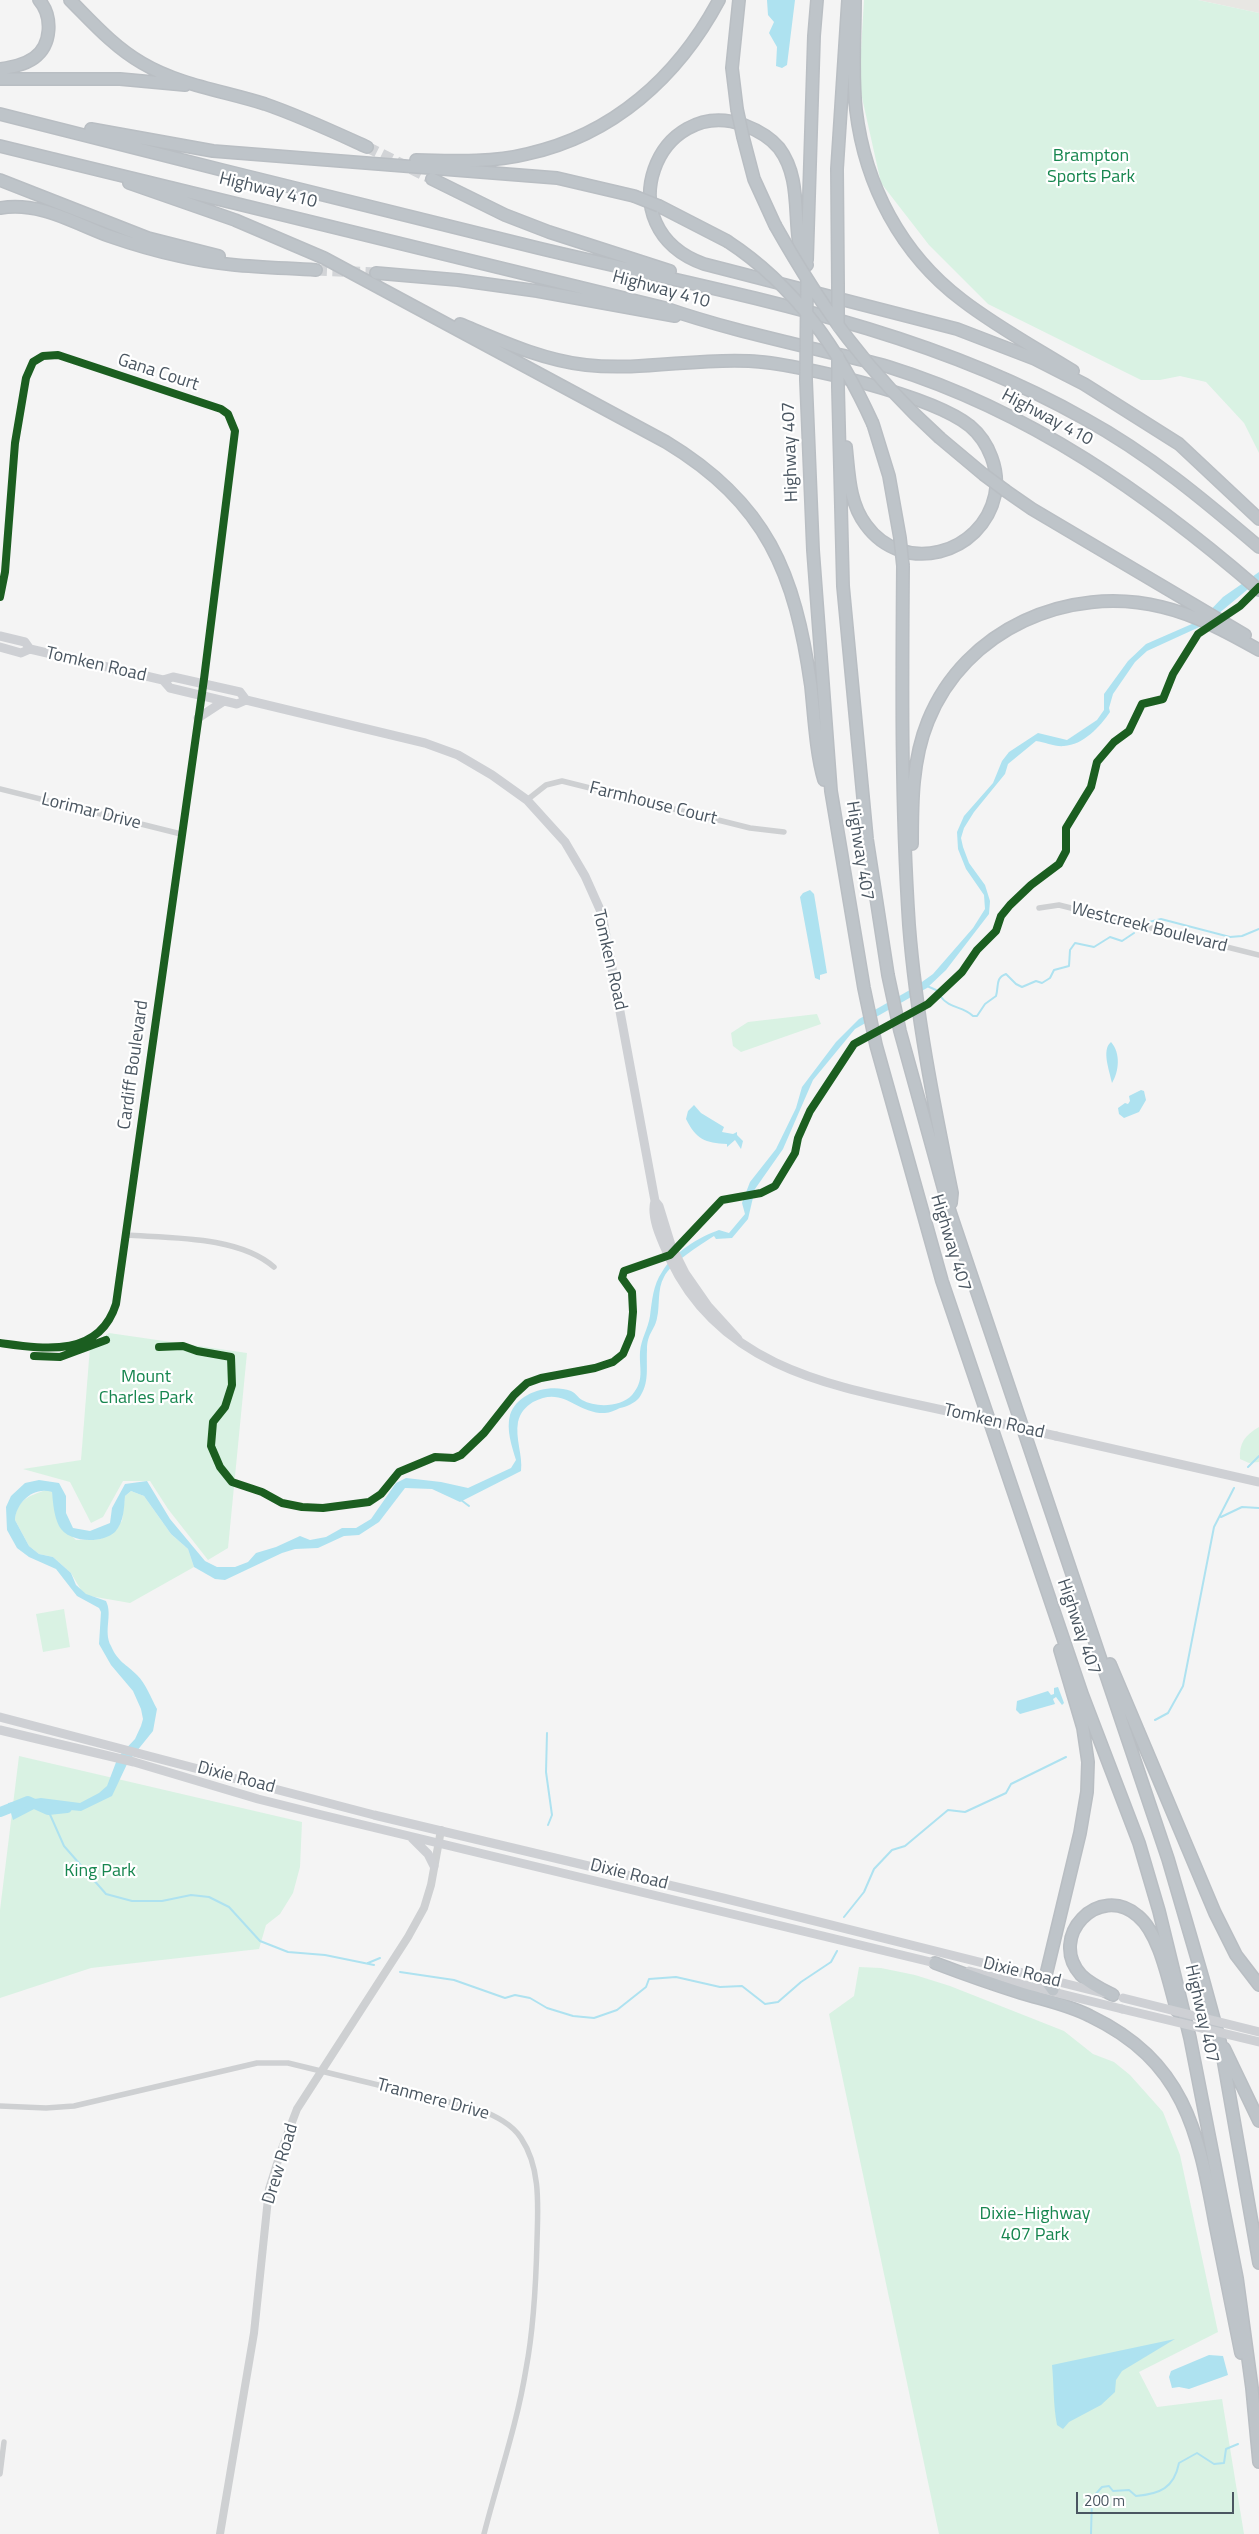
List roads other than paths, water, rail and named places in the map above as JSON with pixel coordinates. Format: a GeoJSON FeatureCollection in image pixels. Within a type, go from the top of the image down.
{"type":"FeatureCollection","features":[{"type":"Feature","properties":{"kind":"highway"},"geometry":{"type":"LineString","coordinates":[[0,69],[21,65],[36,57],[44,46],[49,25],[46,12],[40,0]]}},
{"type":"Feature","properties":{"kind":"highway"},"geometry":{"type":"LineString","coordinates":[[70,0],[101,31],[140,62],[204,87],[265,104],[323,127],[367,148]]}},
{"type":"Feature","properties":{"kind":"highway"},"geometry":{"type":"LineString","coordinates":[[371,162],[508,158],[550,148],[585,134],[622,113],[662,81],[684,56],[719,0]]}},
{"type":"Feature","properties":{"kind":"highway"},"geometry":{"type":"LineString","coordinates":[[739,0],[732,68],[737,109],[754,179],[775,225],[809,284],[842,334],[893,394],[940,438],[983,474],[1032,509],[1193,604],[1259,650]]}},
{"type":"Feature","properties":{"kind":"highway","name":"Highway 407"},"geometry":{"type":"LineString","coordinates":[[817,0],[814,36],[806,281],[806,380],[813,550],[831,791],[864,988],[876,1045],[910,1174],[942,1281],[1082,1694],[1138,1843],[1162,1921],[1190,2038],[1237,2278],[1252,2388],[1259,2462]]}},
{"type":"Feature","properties":{"kind":"highway","name":"Highway 407"},"geometry":{"type":"LineString","coordinates":[[848,0],[837,169],[838,387],[843,586],[867,839],[888,975],[900,1031],[950,1212],[1168,1859],[1220,2041],[1259,2263]]}},
{"type":"Feature","properties":{"kind":"highway"},"geometry":{"type":"LineString","coordinates":[[855,0],[854,87],[860,134],[872,180],[900,234],[931,272],[960,299],[1143,416],[1200,463],[1259,519]]}},
{"type":"Feature","properties":{"kind":"highway"},"geometry":{"type":"LineString","coordinates":[[0,79],[120,79],[204,87]]}},
{"type":"Feature","properties":{"kind":"highway"},"geometry":{"type":"LineString","coordinates":[[0,114],[213,151],[557,178],[634,196],[659,206],[727,241],[779,283],[815,322],[848,372],[874,424],[889,476],[900,538],[903,566],[902,777],[907,887],[920,1020],[929,1081],[952,1193],[950,1212]]}},
{"type":"Feature","properties":{"kind":"highway","name":"Highway 410"},"geometry":{"type":"LineString","coordinates":[[0,114],[538,248],[696,284],[873,329],[933,348],[1030,390],[1084,418],[1138,451],[1188,488],[1259,547]]}},
{"type":"Feature","properties":{"kind":"highway"},"geometry":{"type":"LineString","coordinates":[[807,265],[799,246],[793,178],[784,158],[772,141],[753,128],[739,123],[715,122],[693,127],[680,134],[665,148],[653,171],[649,199],[654,219],[664,237],[686,256],[736,273],[919,319],[996,343],[1084,384],[1153,426]]}},
{"type":"Feature","properties":{"kind":"highway","name":"Highway 410"},"geometry":{"type":"LineString","coordinates":[[0,146],[197,192],[522,272],[888,367],[974,400],[1039,432],[1124,482],[1259,590]]}},
{"type":"Feature","properties":{"kind":"highway"},"geometry":{"type":"LineString","coordinates":[[68,163],[209,210],[280,238],[416,308],[682,452],[716,478],[748,511],[776,555],[797,609],[804,636],[823,779],[831,791]]}},
{"type":"Feature","properties":{"kind":"highway"},"geometry":{"type":"LineString","coordinates":[[432,179],[540,228],[673,272],[696,284]]}},
{"type":"Feature","properties":{"kind":"highway"},"geometry":{"type":"LineString","coordinates":[[0,180],[148,238],[184,249],[279,268]]}},
{"type":"Feature","properties":{"kind":"highway"},"geometry":{"type":"LineString","coordinates":[[0,208],[20,206],[39,209],[110,236],[179,256],[221,264],[316,270]]}},
{"type":"Feature","properties":{"kind":"highway"},"geometry":{"type":"LineString","coordinates":[[376,272],[458,280],[537,291],[658,314],[694,318]]}},
{"type":"Feature","properties":{"kind":"highway"},"geometry":{"type":"LineString","coordinates":[[416,308],[431,311],[518,348],[574,363],[633,366],[720,360],[751,361],[833,376],[916,400],[961,420],[978,435],[990,452],[995,471],[996,486],[994,499],[984,522],[965,541],[938,553],[914,554],[897,550],[883,542],[865,525],[856,507],[851,493],[846,442],[839,425]]}},
{"type":"Feature","properties":{"kind":"highway"},"geometry":{"type":"LineString","coordinates":[[907,887],[912,874],[912,796],[923,736],[928,720],[943,692],[976,652],[1020,622],[1045,611],[1095,600],[1127,601],[1163,607],[1224,627],[1259,644]]}},
{"type":"Feature","properties":{"kind":"highway"},"geometry":{"type":"LineString","coordinates":[[1049,1596],[1053,1627],[1083,1728],[1088,1762],[1084,1818],[1045,1978],[1053,1990]]}},
{"type":"Feature","properties":{"kind":"highway"},"geometry":{"type":"LineString","coordinates":[[1084,1605],[1134,1718],[1215,1913],[1236,1955],[1259,1985]]}},
{"type":"Feature","properties":{"kind":"highway"},"geometry":{"type":"LineString","coordinates":[[1118,1997],[1080,1974],[1070,1952],[1070,1939],[1075,1926],[1087,1913],[1102,1906],[1128,1909],[1138,1915],[1147,1926],[1160,1955],[1179,2019],[1190,2038]]}},
{"type":"Feature","properties":{"kind":"highway"},"geometry":{"type":"LineString","coordinates":[[936,1963],[990,1984],[1089,2015],[1128,2039],[1165,2076],[1187,2110],[1202,2153],[1244,2374],[1252,2388]]}},
{"type":"Feature","properties":{"kind":"highway"},"geometry":{"type":"LineString","coordinates":[[1220,2041],[1259,2121]]}},
{"type":"Feature","properties":{"kind":"main road","name":"Tomken Road"},"geometry":{"type":"LineString","coordinates":[[0,636],[25,642],[30,649]]}},
{"type":"Feature","properties":{"kind":"main road","name":"Tomken Road"},"geometry":{"type":"LineString","coordinates":[[0,647],[21,653],[30,649],[162,680],[170,688],[201,696],[237,704],[246,700],[426,743],[458,755],[507,784],[527,800],[564,842],[585,876],[602,914],[655,1201],[659,1206],[669,1248],[683,1275],[708,1306],[738,1339],[766,1359],[806,1377],[831,1385],[1259,1482]]}},
{"type":"Feature","properties":{"kind":"main road","name":"Tomken Road"},"geometry":{"type":"LineString","coordinates":[[162,680],[173,676],[203,683],[240,692],[246,700]]}},
{"type":"Feature","properties":{"kind":"main road"},"geometry":{"type":"LineString","coordinates":[[198,718],[224,701]]}},
{"type":"Feature","properties":{"kind":"main road","name":"Dixie Road"},"geometry":{"type":"LineString","coordinates":[[0,1717],[141,1752],[374,1815],[1259,2032]]}},
{"type":"Feature","properties":{"kind":"main road","name":"Dixie Road"},"geometry":{"type":"LineString","coordinates":[[0,1730],[134,1762],[258,1799],[410,1837],[1053,1990],[1259,2042]]}},
{"type":"Feature","properties":{"kind":"main road"},"geometry":{"type":"LineString","coordinates":[[410,1837],[428,1854],[434,1866]]}},
{"type":"Feature","properties":{"kind":"street","name":"Gana Court"},"geometry":{"type":"LineString","coordinates":[[0,597],[5,572],[15,443],[26,378],[33,362],[43,356],[58,356],[221,409],[228,414],[235,431],[201,696]]}},
{"type":"Feature","properties":{"kind":"street","name":"Cardiff Boulevard"},"geometry":{"type":"LineString","coordinates":[[0,1343],[46,1349],[62,1348],[87,1339],[102,1329],[111,1318],[116,1304],[201,696]]}},
{"type":"Feature","properties":{"kind":"street","name":"Farmhouse Court"},"geometry":{"type":"LineString","coordinates":[[527,800],[546,785],[562,781],[750,828],[784,832]]}},
{"type":"Feature","properties":{"kind":"street","name":"Lorimar Drive"},"geometry":{"type":"LineString","coordinates":[[0,789],[181,834]]}},
{"type":"Feature","properties":{"kind":"street","name":"Westcreek Boulevard"},"geometry":{"type":"LineString","coordinates":[[1039,908],[1059,905],[1259,955]]}},
{"type":"Feature","properties":{"kind":"street"},"geometry":{"type":"LineString","coordinates":[[126,1235],[212,1242],[261,1256],[274,1267]]}},
{"type":"Feature","properties":{"kind":"street","name":"Drew Road"},"geometry":{"type":"LineString","coordinates":[[220,2534],[254,2333],[269,2189],[297,2109],[408,1937],[424,1908],[441,1830]]}},
{"type":"Feature","properties":{"kind":"street","name":"Tranmere Drive"},"geometry":{"type":"LineString","coordinates":[[0,2106],[46,2108],[80,2105],[257,2063],[288,2063],[481,2110],[495,2116],[520,2136],[528,2151],[534,2169],[538,2203],[531,2329],[518,2409],[484,2534]]}},
{"type":"Feature","properties":{"kind":"street"},"geometry":{"type":"LineString","coordinates":[[0,2474],[4,2442]]}},
{"type":"Feature","properties":{"kind":"water"},"geometry":{"type":"Polygon","coordinates":[[[767,0],[795,0],[787,65],[782,68],[776,66],[777,47],[769,33],[774,22],[768,15],[767,0]]]}},
{"type":"Feature","properties":{"kind":"water"},"geometry":{"type":"Polygon","coordinates":[[[1259,572],[1259,580],[1206,624],[1147,651],[1135,662],[1113,694],[1109,708],[1110,712],[1101,724],[1084,739],[1064,746],[1036,741],[1008,764],[1005,774],[974,812],[964,828],[961,838],[969,863],[985,885],[990,901],[989,914],[946,970],[927,988],[855,1029],[813,1080],[783,1149],[755,1189],[748,1219],[732,1238],[716,1239],[714,1236],[686,1255],[664,1277],[655,1326],[648,1340],[645,1387],[635,1402],[605,1413],[586,1409],[562,1398],[544,1398],[533,1402],[523,1410],[518,1422],[517,1435],[521,1471],[460,1502],[432,1489],[405,1488],[379,1522],[359,1535],[344,1536],[318,1548],[295,1549],[282,1553],[225,1580],[215,1579],[194,1567],[188,1549],[171,1534],[144,1496],[131,1491],[125,1496],[123,1515],[115,1532],[102,1539],[94,1540],[77,1539],[63,1532],[56,1518],[52,1492],[38,1491],[22,1502],[15,1520],[29,1546],[39,1554],[53,1557],[71,1573],[76,1585],[86,1594],[106,1601],[109,1612],[108,1635],[111,1646],[119,1659],[133,1671],[146,1687],[157,1709],[153,1731],[128,1762],[112,1796],[81,1811],[38,1807],[13,1820],[8,1803],[41,1798],[80,1803],[99,1793],[107,1786],[118,1757],[135,1739],[143,1719],[133,1691],[111,1665],[99,1644],[101,1612],[99,1608],[77,1596],[56,1569],[29,1557],[17,1548],[7,1530],[6,1507],[11,1496],[25,1483],[39,1480],[59,1483],[66,1496],[66,1513],[73,1528],[90,1531],[110,1523],[112,1508],[125,1484],[147,1481],[170,1519],[205,1561],[217,1567],[235,1567],[248,1562],[256,1553],[276,1547],[300,1536],[310,1540],[326,1537],[342,1528],[356,1528],[371,1519],[396,1483],[406,1478],[441,1482],[468,1488],[511,1468],[516,1460],[509,1432],[510,1415],[520,1400],[535,1391],[554,1388],[563,1389],[573,1392],[588,1403],[601,1405],[615,1404],[627,1399],[639,1384],[641,1347],[649,1321],[653,1293],[659,1277],[667,1265],[687,1246],[703,1237],[719,1230],[729,1233],[745,1214],[742,1203],[750,1182],[776,1149],[796,1108],[802,1087],[836,1042],[859,1019],[915,987],[933,974],[973,928],[985,909],[984,895],[966,869],[958,849],[957,832],[964,816],[993,783],[1002,761],[1009,752],[1038,733],[1067,740],[1097,720],[1104,710],[1104,694],[1128,661],[1146,644],[1201,620],[1223,597],[1259,572]]]}},
{"type":"Feature","properties":{"kind":"water"},"geometry":{"type":"Polygon","coordinates":[[[810,890],[814,894],[827,973],[820,975],[820,980],[815,978],[800,897],[803,893],[810,890]]]}},
{"type":"Feature","properties":{"kind":"water"},"geometry":{"type":"Polygon","coordinates":[[[1111,1042],[1118,1057],[1116,1074],[1112,1083],[1106,1056],[1111,1042]]]}},
{"type":"Feature","properties":{"kind":"water"},"geometry":{"type":"Polygon","coordinates":[[[1141,1090],[1144,1091],[1146,1100],[1139,1112],[1124,1118],[1119,1114],[1118,1108],[1125,1103],[1128,1104],[1130,1101],[1129,1096],[1141,1090]]]}},
{"type":"Feature","properties":{"kind":"water"},"geometry":{"type":"Polygon","coordinates":[[[694,1105],[701,1113],[724,1127],[722,1132],[733,1134],[737,1132],[737,1135],[743,1141],[741,1149],[735,1140],[727,1147],[727,1144],[702,1139],[686,1119],[688,1111],[694,1105]]]}},
{"type":"Feature","properties":{"kind":"water"},"geometry":{"type":"Polygon","coordinates":[[[1058,1687],[1064,1703],[1062,1705],[1056,1697],[1053,1699],[1055,1704],[1020,1714],[1016,1710],[1017,1701],[1048,1691],[1051,1695],[1054,1694],[1054,1688],[1058,1687]]]}},
{"type":"Feature","properties":{"kind":"water"},"geometry":{"type":"Polygon","coordinates":[[[1175,2339],[1122,2371],[1116,2380],[1115,2392],[1101,2405],[1069,2422],[1063,2429],[1057,2425],[1052,2365],[1175,2339]]]}},
{"type":"Feature","properties":{"kind":"water"},"geometry":{"type":"Polygon","coordinates":[[[1209,2355],[1223,2356],[1228,2375],[1189,2389],[1172,2388],[1169,2377],[1171,2371],[1209,2355]]]}},
{"type":"Feature","properties":{"kind":"waterway"},"geometry":{"type":"LineString","coordinates":[[1149,922],[1161,919],[1230,937],[1242,936],[1259,929]]}},
{"type":"Feature","properties":{"kind":"waterway"},"geometry":{"type":"LineString","coordinates":[[940,996],[952,1006],[977,1016],[985,1004],[996,996],[999,980],[1006,974],[1022,987],[1036,981],[1042,983],[1050,978],[1054,970],[1069,966],[1070,950],[1075,943],[1094,947],[1110,937],[1122,941],[1134,933]]}},
{"type":"Feature","properties":{"kind":"waterway"},"geometry":{"type":"LineString","coordinates":[[927,986],[936,990]]}},
{"type":"Feature","properties":{"kind":"waterway"},"geometry":{"type":"LineString","coordinates":[[1248,1467],[1259,1456]]}},
{"type":"Feature","properties":{"kind":"waterway"},"geometry":{"type":"LineString","coordinates":[[1155,1720],[1168,1713],[1183,1686],[1214,1527],[1234,1488]]}},
{"type":"Feature","properties":{"kind":"waterway"},"geometry":{"type":"LineString","coordinates":[[461,1500],[469,1506]]}},
{"type":"Feature","properties":{"kind":"waterway"},"geometry":{"type":"LineString","coordinates":[[1221,1517],[1242,1507],[1259,1508]]}},
{"type":"Feature","properties":{"kind":"waterway"},"geometry":{"type":"LineString","coordinates":[[547,1733],[546,1772],[552,1815],[548,1825]]}},
{"type":"Feature","properties":{"kind":"waterway"},"geometry":{"type":"LineString","coordinates":[[844,1917],[864,1892],[874,1869],[892,1850],[905,1846],[948,1810],[965,1812],[1006,1793],[1011,1784],[1066,1757]]}},
{"type":"Feature","properties":{"kind":"waterway"},"geometry":{"type":"LineString","coordinates":[[0,1812],[28,1801],[48,1810],[67,1808]]}},
{"type":"Feature","properties":{"kind":"waterway"},"geometry":{"type":"LineString","coordinates":[[48,1810],[64,1846],[106,1894],[132,1901],[162,1901],[191,1895],[209,1897],[229,1907],[260,1941],[288,1952],[325,1955],[374,1965]]}},
{"type":"Feature","properties":{"kind":"waterway"},"geometry":{"type":"LineString","coordinates":[[400,1972],[454,1980],[505,1998],[515,1995],[530,1998],[547,2008],[573,2016],[594,2018],[617,2010],[646,1987],[649,1979],[676,1977],[720,1987],[742,1986],[765,2004],[778,2002],[801,1982],[831,1962],[837,1951]]}},
{"type":"Feature","properties":{"kind":"waterway"},"geometry":{"type":"LineString","coordinates":[[368,1963],[380,1958]]}},
{"type":"Feature","properties":{"kind":"waterway"},"geometry":{"type":"LineString","coordinates":[[1091,2534],[1092,2498],[1102,2487],[1109,2486],[1113,2491],[1129,2490],[1136,2496],[1152,2494],[1170,2484],[1177,2472],[1179,2463],[1197,2453],[1214,2464],[1224,2463],[1226,2449],[1238,2444]]}},
{"type":"Feature","properties":{"kind":"tunnel"},"geometry":{"type":"LineString","coordinates":[[367,147],[432,179]]}},
{"type":"Feature","properties":{"kind":"tunnel"},"geometry":{"type":"LineString","coordinates":[[316,270],[376,273]]}},
{"type":"Feature","properties":{"kind":"park label","name":"Brampton Sports Park"},"geometry":{"type":"Point","coordinates":[1091,167]}},
{"type":"Feature","properties":{"kind":"park label","name":"Mount Charles Park"},"geometry":{"type":"Point","coordinates":[146,1388]}},
{"type":"Feature","properties":{"kind":"park label","name":"King Park"},"geometry":{"type":"Point","coordinates":[100,1872]}},
{"type":"Feature","properties":{"kind":"park label","name":"Dixie-Highway 407 Park"},"geometry":{"type":"Point","coordinates":[1035,2225]}}]}
